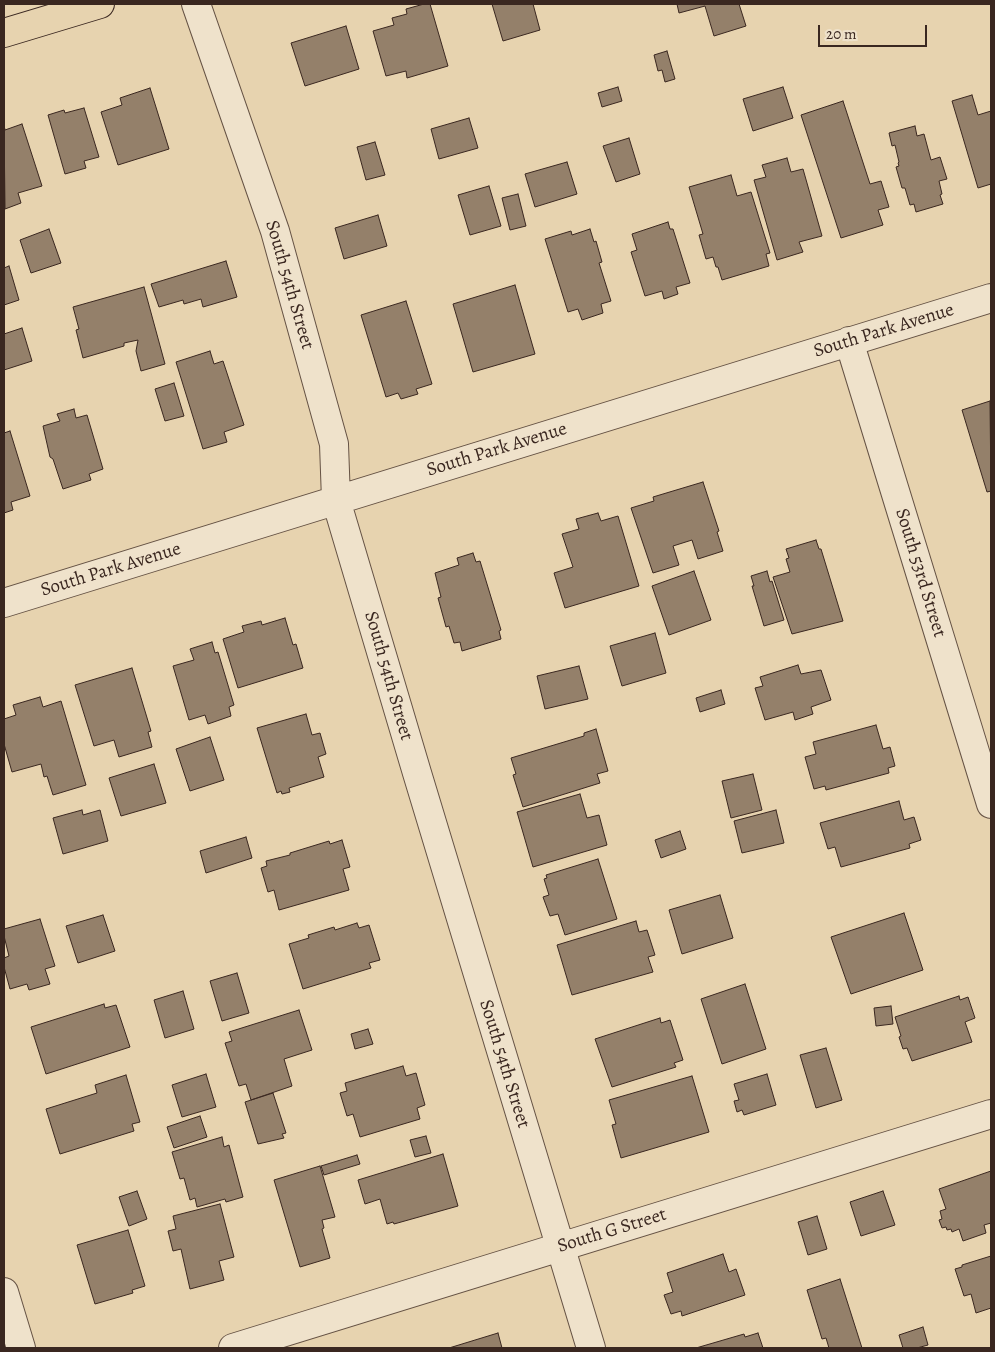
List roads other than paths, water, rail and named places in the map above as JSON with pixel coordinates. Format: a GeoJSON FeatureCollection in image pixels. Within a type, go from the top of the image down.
{"type":"FeatureCollection","features":[{"type":"Feature","properties":{"kind":"main road"},"geometry":{"type":"LineString","coordinates":[[4,33],[100,4]]}},
{"type":"Feature","properties":{"kind":"street","name":"South 54th Street"},"geometry":{"type":"LineString","coordinates":[[196,4],[275,231],[334,444],[336,500],[559,1247],[591,1348]]}},
{"type":"Feature","properties":{"kind":"street","name":"South Park Avenue"},"geometry":{"type":"LineString","coordinates":[[4,603],[991,298]]}},
{"type":"Feature","properties":{"kind":"street","name":"South 53rd Street"},"geometry":{"type":"LineString","coordinates":[[849,342],[991,804]]}},
{"type":"Feature","properties":{"kind":"street","name":"South G Street"},"geometry":{"type":"LineString","coordinates":[[233,1348],[991,1114]]}},
{"type":"Feature","properties":{"kind":"street"},"geometry":{"type":"LineString","coordinates":[[4,1292],[21,1348]]}}]}
